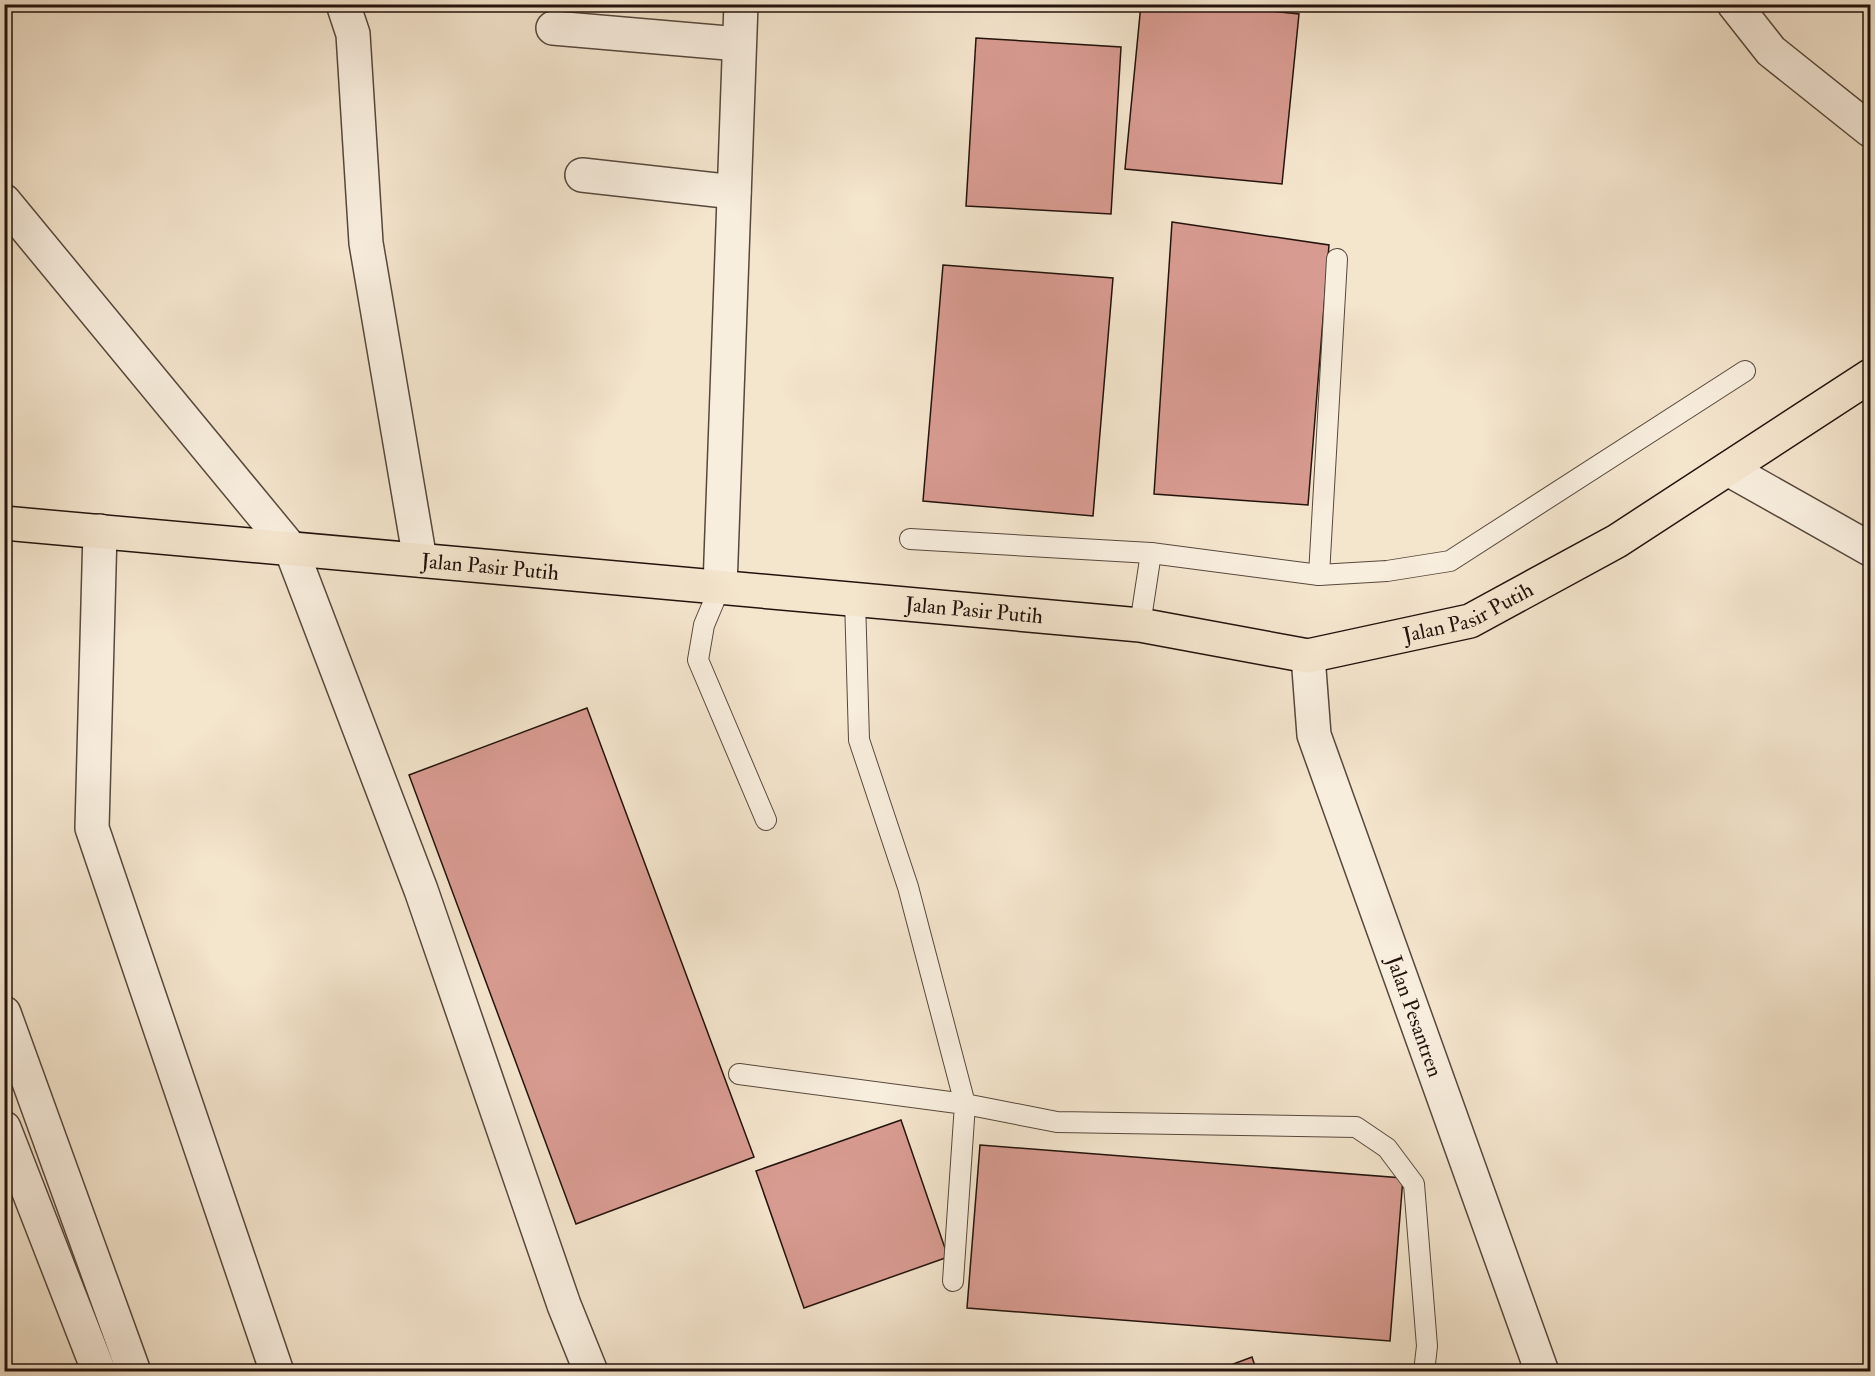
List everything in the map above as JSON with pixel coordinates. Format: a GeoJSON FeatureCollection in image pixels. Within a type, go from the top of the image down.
{"type":"FeatureCollection","features":[{"type":"Feature","properties":{"kind":"highway","name":"Jalan Pasir Putih"},"geometry":{"type":"LineString","coordinates":[[4,523],[1140,625],[1308,656],[1470,621],[1617,541],[1870,376]]}},
{"type":"Feature","properties":{"kind":"street"},"geometry":{"type":"LineString","coordinates":[[343,4],[353,34],[366,243],[420,560]]}},
{"type":"Feature","properties":{"kind":"street"},"geometry":{"type":"LineString","coordinates":[[720,587],[741,4]]}},
{"type":"Feature","properties":{"kind":"street"},"geometry":{"type":"LineString","coordinates":[[1734,4],[1771,51],[1870,130]]}},
{"type":"Feature","properties":{"kind":"street"},"geometry":{"type":"LineString","coordinates":[[553,28],[739,44]]}},
{"type":"Feature","properties":{"kind":"street"},"geometry":{"type":"LineString","coordinates":[[582,175],[734,192]]}},
{"type":"Feature","properties":{"kind":"street"},"geometry":{"type":"LineString","coordinates":[[4,201],[291,549],[421,890],[564,1305],[591,1371]]}},
{"type":"Feature","properties":{"kind":"street"},"geometry":{"type":"LineString","coordinates":[[1728,469],[1870,549]]}},
{"type":"Feature","properties":{"kind":"street"},"geometry":{"type":"LineString","coordinates":[[100,531],[92,828],[277,1371]]}},
{"type":"Feature","properties":{"kind":"street","name":"Jalan Pesantren"},"geometry":{"type":"LineString","coordinates":[[1308,656],[1314,735],[1542,1371]]}},
{"type":"Feature","properties":{"kind":"street"},"geometry":{"type":"LineString","coordinates":[[4,1013],[134,1371]]}},
{"type":"Feature","properties":{"kind":"street"},"geometry":{"type":"LineString","coordinates":[[4,1128],[99,1371]]}},
{"type":"Feature","properties":{"kind":"lane"},"geometry":{"type":"LineString","coordinates":[[1319,575],[1337,260]]}},
{"type":"Feature","properties":{"kind":"lane"},"geometry":{"type":"LineString","coordinates":[[910,539],[1151,553],[1319,575],[1387,571],[1450,561],[1745,371]]}},
{"type":"Feature","properties":{"kind":"lane"},"geometry":{"type":"LineString","coordinates":[[1140,625],[1151,553]]}},
{"type":"Feature","properties":{"kind":"lane"},"geometry":{"type":"LineString","coordinates":[[720,587],[704,625],[698,660],[766,820]]}},
{"type":"Feature","properties":{"kind":"lane"},"geometry":{"type":"LineString","coordinates":[[855,599],[859,740],[908,887],[964,1104],[953,1281]]}},
{"type":"Feature","properties":{"kind":"lane"},"geometry":{"type":"LineString","coordinates":[[739,1074],[964,1104],[1057,1122],[1356,1127],[1387,1148],[1414,1184],[1427,1346],[1424,1371]]}},
{"type":"Feature","properties":{"kind":"building"},"geometry":{"type":"Polygon","coordinates":[[[1141,4],[1206,4],[1299,14],[1282,184],[1125,169],[1141,4]]]}},
{"type":"Feature","properties":{"kind":"building"},"geometry":{"type":"Polygon","coordinates":[[[976,38],[1121,47],[1111,214],[966,206],[976,38]]]}},
{"type":"Feature","properties":{"kind":"building"},"geometry":{"type":"Polygon","coordinates":[[[1172,222],[1329,245],[1308,505],[1154,494],[1172,222]]]}},
{"type":"Feature","properties":{"kind":"building"},"geometry":{"type":"Polygon","coordinates":[[[943,265],[1113,278],[1093,516],[923,501],[943,265]]]}},
{"type":"Feature","properties":{"kind":"building"},"geometry":{"type":"Polygon","coordinates":[[[587,708],[754,1157],[576,1224],[409,775],[587,708]]]}},
{"type":"Feature","properties":{"kind":"building"},"geometry":{"type":"Polygon","coordinates":[[[901,1120],[948,1257],[804,1308],[756,1171],[901,1120]]]}},
{"type":"Feature","properties":{"kind":"building"},"geometry":{"type":"Polygon","coordinates":[[[980,1145],[1403,1178],[1390,1341],[967,1308],[980,1145]]]}},
{"type":"Feature","properties":{"kind":"building"},"geometry":{"type":"Polygon","coordinates":[[[1252,1357],[1257,1372],[1212,1372],[1252,1357]]]}}]}
